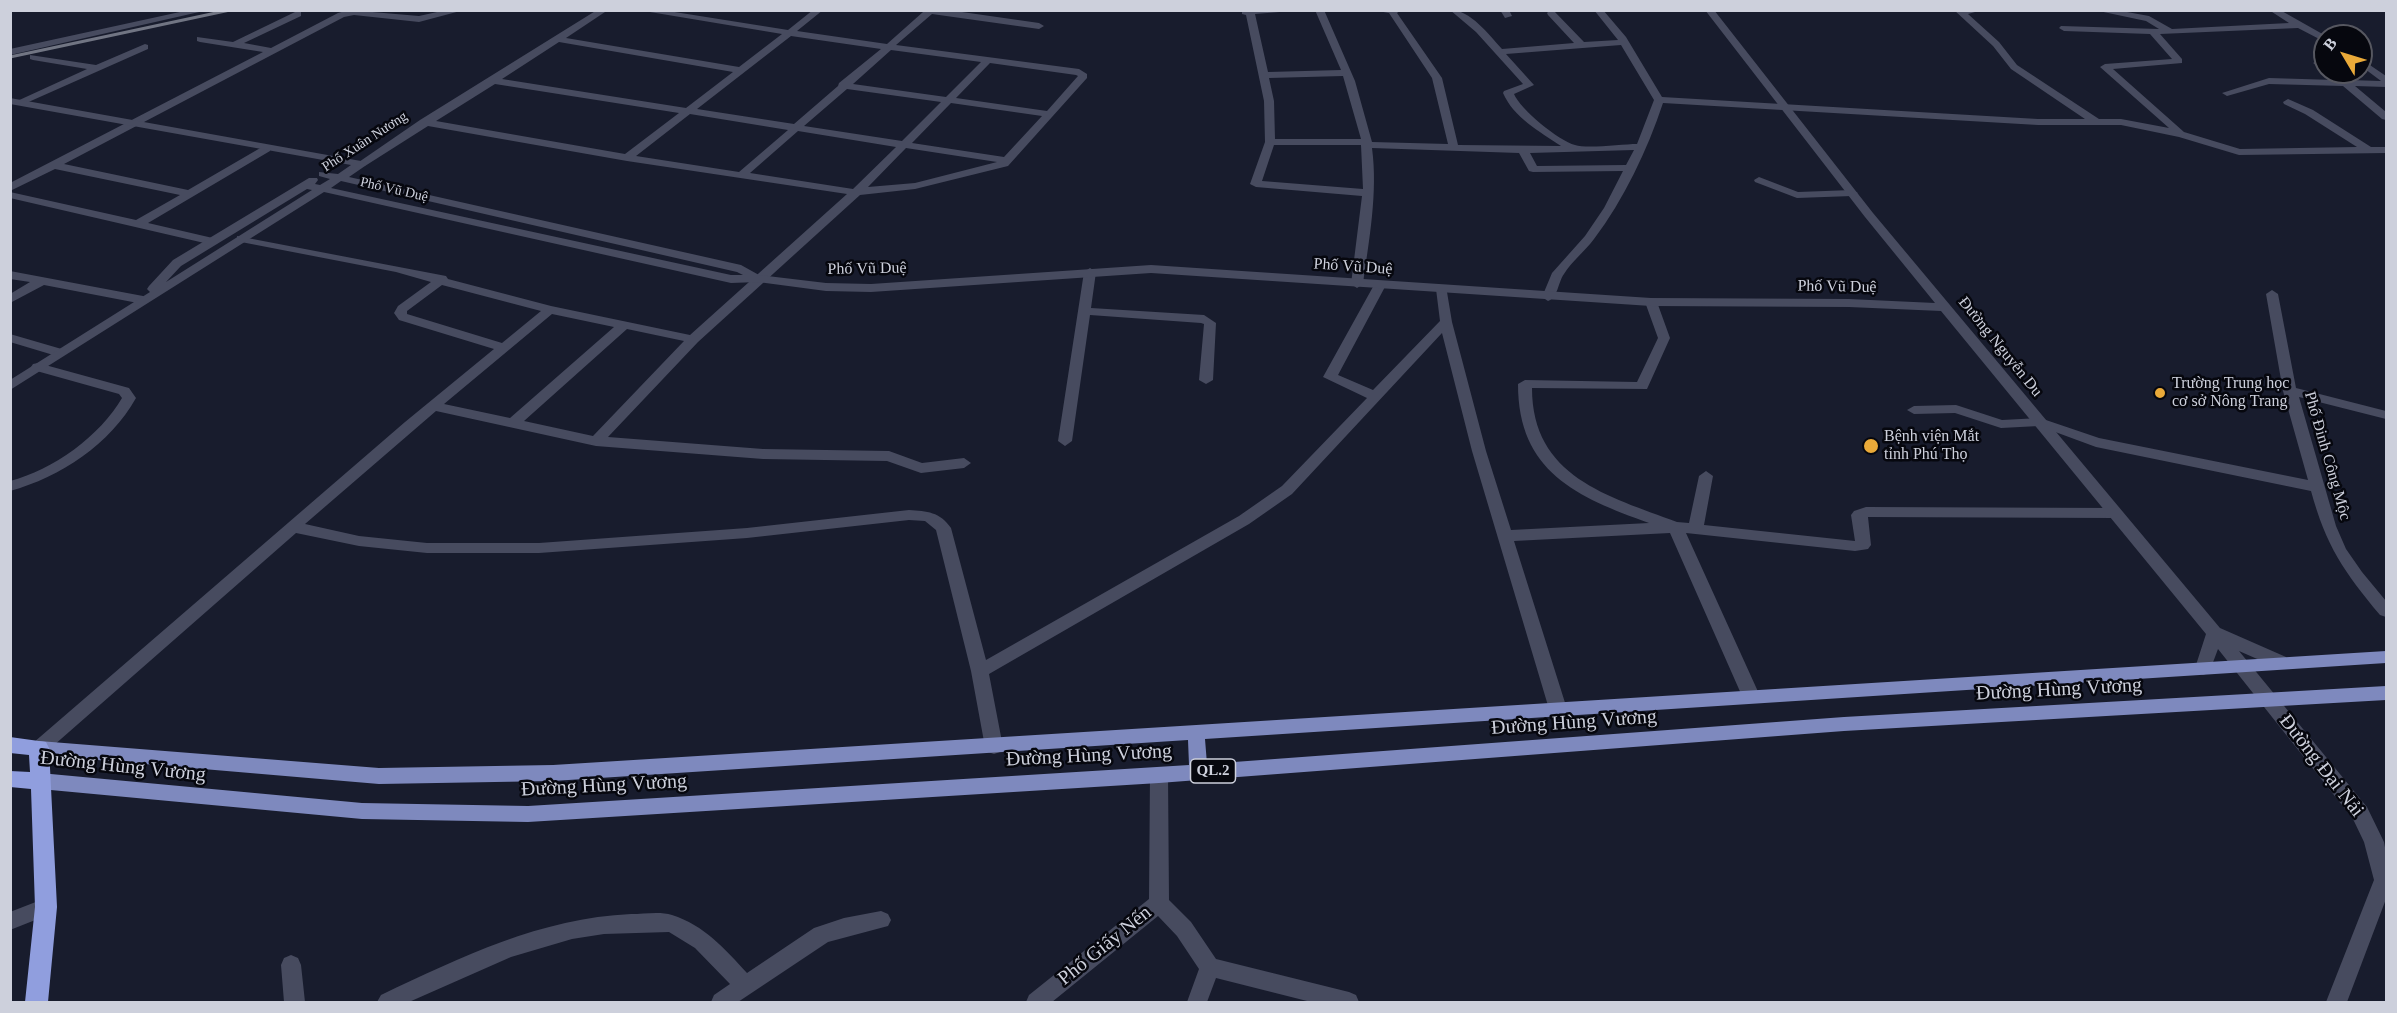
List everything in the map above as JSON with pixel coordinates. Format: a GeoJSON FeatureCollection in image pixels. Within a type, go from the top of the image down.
{"type":"FeatureCollection","features":[{"type":"Feature","properties":{"kind":"highway","name":"Đường Hùng Vương"},"geometry":{"type":"LineString","coordinates":[[10,745],[39,748]]}},
{"type":"Feature","properties":{"kind":"highway"},"geometry":{"type":"LineString","coordinates":[[37,1002],[46,907],[39,748]]}},
{"type":"Feature","properties":{"kind":"highway","name":"Đường Hùng Vương"},"geometry":{"type":"LineString","coordinates":[[10,779],[40,781]]}},
{"type":"Feature","properties":{"kind":"main road","name":"Đường Hùng Vương"},"geometry":{"type":"LineString","coordinates":[[39,748],[379,776],[553,773],[994,747],[1751,696],[2386,657]]}},
{"type":"Feature","properties":{"kind":"main road","name":"Đường Hùng Vương"},"geometry":{"type":"LineString","coordinates":[[40,781],[362,811],[528,814],[1159,776],[1844,724],[2386,693]]}},
{"type":"Feature","properties":{"kind":"main road"},"geometry":{"type":"LineString","coordinates":[[1196,734],[1198,772]]}},
{"type":"Feature","properties":{"kind":"street"},"geometry":{"type":"LineString","coordinates":[[10,52],[204,10]]}},
{"type":"Feature","properties":{"kind":"street"},"geometry":{"type":"LineString","coordinates":[[10,188],[348,13],[419,19],[460,10]]}},
{"type":"Feature","properties":{"kind":"street"},"geometry":{"type":"LineString","coordinates":[[424,122],[627,158],[853,192],[921,185],[995,167],[1009,161],[1048,114],[1084,76],[1083,73],[890,45],[787,34],[642,10]]}},
{"type":"Feature","properties":{"kind":"street"},"geometry":{"type":"LineString","coordinates":[[627,158],[819,10]]}},
{"type":"Feature","properties":{"kind":"street"},"geometry":{"type":"LineString","coordinates":[[925,10],[1039,26]]}},
{"type":"Feature","properties":{"kind":"street"},"geometry":{"type":"LineString","coordinates":[[1242,10],[1251,12],[1300,10]]}},
{"type":"Feature","properties":{"kind":"street"},"geometry":{"type":"LineString","coordinates":[[1319,10],[1347,73],[1366,144],[1366,222],[1357,284]]}},
{"type":"Feature","properties":{"kind":"street"},"geometry":{"type":"LineString","coordinates":[[1376,10],[1397,10]]}},
{"type":"Feature","properties":{"kind":"street"},"geometry":{"type":"LineString","coordinates":[[1454,10],[1479,30],[1529,85],[1510,91],[1508,93],[1512,102],[1530,121],[1573,149]]}},
{"type":"Feature","properties":{"kind":"street"},"geometry":{"type":"LineString","coordinates":[[1598,10],[1624,42],[1659,100]]}},
{"type":"Feature","properties":{"kind":"street","name":"Đường Nguyễn Du"},"geometry":{"type":"LineString","coordinates":[[1709,10],[1852,194],[2270,700]]}},
{"type":"Feature","properties":{"kind":"street"},"geometry":{"type":"LineString","coordinates":[[1959,11],[1978,10]]}},
{"type":"Feature","properties":{"kind":"street"},"geometry":{"type":"LineString","coordinates":[[2098,10],[2149,19],[2170,32]]}},
{"type":"Feature","properties":{"kind":"street"},"geometry":{"type":"LineString","coordinates":[[2273,10],[2313,32]]}},
{"type":"Feature","properties":{"kind":"street","name":"Phố Xuân Nương"},"geometry":{"type":"LineString","coordinates":[[10,386],[490,80],[603,11]]}},
{"type":"Feature","properties":{"kind":"street"},"geometry":{"type":"LineString","coordinates":[[742,174],[842,85],[931,11]]}},
{"type":"Feature","properties":{"kind":"street"},"geometry":{"type":"LineString","coordinates":[[1392,11],[1437,78],[1454,149]]}},
{"type":"Feature","properties":{"kind":"street"},"geometry":{"type":"LineString","coordinates":[[1959,11],[1996,44],[2014,67],[2098,123]]}},
{"type":"Feature","properties":{"kind":"street"},"geometry":{"type":"LineString","coordinates":[[1251,12],[1251,22],[1269,101],[1270,142],[1256,184],[1366,193]]}},
{"type":"Feature","properties":{"kind":"street"},"geometry":{"type":"LineString","coordinates":[[1551,13],[1582,46]]}},
{"type":"Feature","properties":{"kind":"street"},"geometry":{"type":"LineString","coordinates":[[235,44],[298,14]]}},
{"type":"Feature","properties":{"kind":"street"},"geometry":{"type":"LineString","coordinates":[[2064,28],[2170,32],[2301,25]]}},
{"type":"Feature","properties":{"kind":"street"},"geometry":{"type":"LineString","coordinates":[[2153,32],[2179,61],[2105,67],[2181,134]]}},
{"type":"Feature","properties":{"kind":"street"},"geometry":{"type":"LineString","coordinates":[[201,39],[273,51]]}},
{"type":"Feature","properties":{"kind":"street"},"geometry":{"type":"LineString","coordinates":[[556,39],[740,70]]}},
{"type":"Feature","properties":{"kind":"street"},"geometry":{"type":"LineString","coordinates":[[1497,52],[1624,42]]}},
{"type":"Feature","properties":{"kind":"street"},"geometry":{"type":"LineString","coordinates":[[13,102],[145,47]]}},
{"type":"Feature","properties":{"kind":"street"},"geometry":{"type":"LineString","coordinates":[[33,57],[98,68]]}},
{"type":"Feature","properties":{"kind":"street"},"geometry":{"type":"LineString","coordinates":[[596,441],[693,339],[853,192],[988,60]]}},
{"type":"Feature","properties":{"kind":"street"},"geometry":{"type":"LineString","coordinates":[[2373,72],[2386,82]]}},
{"type":"Feature","properties":{"kind":"street"},"geometry":{"type":"LineString","coordinates":[[1262,75],[1347,73]]}},
{"type":"Feature","properties":{"kind":"street"},"geometry":{"type":"LineString","coordinates":[[490,80],[1009,161]]}},
{"type":"Feature","properties":{"kind":"street"},"geometry":{"type":"LineString","coordinates":[[2227,93],[2269,81],[2313,82]]}},
{"type":"Feature","properties":{"kind":"street"},"geometry":{"type":"LineString","coordinates":[[2348,84],[2386,117]]}},
{"type":"Feature","properties":{"kind":"street"},"geometry":{"type":"LineString","coordinates":[[842,85],[1048,114]]}},
{"type":"Feature","properties":{"kind":"street"},"geometry":{"type":"LineString","coordinates":[[1659,100],[2098,123],[2121,122],[2181,134],[2239,152],[2386,150]]}},
{"type":"Feature","properties":{"kind":"street"},"geometry":{"type":"LineString","coordinates":[[1548,297],[1558,273],[1601,222],[1640,147],[1659,100]]}},
{"type":"Feature","properties":{"kind":"street","name":"Phố Vũ Duệ"},"geometry":{"type":"LineString","coordinates":[[13,102],[266,149],[361,164]]}},
{"type":"Feature","properties":{"kind":"street"},"geometry":{"type":"LineString","coordinates":[[2288,102],[2309,112],[2367,149]]}},
{"type":"Feature","properties":{"kind":"street"},"geometry":{"type":"LineString","coordinates":[[1270,142],[1523,150],[1640,147]]}},
{"type":"Feature","properties":{"kind":"street"},"geometry":{"type":"LineString","coordinates":[[138,224],[266,149]]}},
{"type":"Feature","properties":{"kind":"street"},"geometry":{"type":"LineString","coordinates":[[1523,150],[1533,169],[1630,168]]}},
{"type":"Feature","properties":{"kind":"street","name":"Phố Xuân Nương"},"geometry":{"type":"LineString","coordinates":[[143,300],[169,270],[344,161]]}},
{"type":"Feature","properties":{"kind":"street"},"geometry":{"type":"LineString","coordinates":[[52,165],[191,194]]}},
{"type":"Feature","properties":{"kind":"street","name":"Phố Vũ Duệ"},"geometry":{"type":"LineString","coordinates":[[323,174],[741,269],[758,278]]}},
{"type":"Feature","properties":{"kind":"street"},"geometry":{"type":"LineString","coordinates":[[1759,180],[1790,194],[1852,194]]}},
{"type":"Feature","properties":{"kind":"street","name":"Phố Vũ Duệ"},"geometry":{"type":"LineString","coordinates":[[305,185],[731,279],[758,278],[826,287],[871,288],[1140,269],[1652,302],[1849,303],[1946,307]]}},
{"type":"Feature","properties":{"kind":"street"},"geometry":{"type":"LineString","coordinates":[[10,195],[213,241]]}},
{"type":"Feature","properties":{"kind":"street"},"geometry":{"type":"LineString","coordinates":[[241,238],[442,279],[550,310],[693,339]]}},
{"type":"Feature","properties":{"kind":"street"},"geometry":{"type":"LineString","coordinates":[[1065,441],[1090,272]]}},
{"type":"Feature","properties":{"kind":"street"},"geometry":{"type":"LineString","coordinates":[[10,275],[143,300]]}},
{"type":"Feature","properties":{"kind":"street"},"geometry":{"type":"LineString","coordinates":[[442,279],[402,309],[400,313],[403,317],[504,348]]}},
{"type":"Feature","properties":{"kind":"street"},"geometry":{"type":"LineString","coordinates":[[10,299],[42,281]]}},
{"type":"Feature","properties":{"kind":"street"},"geometry":{"type":"LineString","coordinates":[[1377,397],[1330,377],[1380,285]]}},
{"type":"Feature","properties":{"kind":"street"},"geometry":{"type":"LineString","coordinates":[[1442,289],[1446,322],[1479,451],[1557,709]]}},
{"type":"Feature","properties":{"kind":"street","name":"Phố Đinh Công Mộc"},"geometry":{"type":"LineString","coordinates":[[2272,294],[2289,391],[2328,526],[2339,550],[2356,576],[2386,611]]}},
{"type":"Feature","properties":{"kind":"street"},"geometry":{"type":"LineString","coordinates":[[1652,302],[1664,338],[1642,386],[1525,384],[1524,406],[1538,440],[1554,467],[1591,494],[1675,526],[1751,696]]}},
{"type":"Feature","properties":{"kind":"street"},"geometry":{"type":"LineString","coordinates":[[39,748],[292,527],[550,310]]}},
{"type":"Feature","properties":{"kind":"street"},"geometry":{"type":"LineString","coordinates":[[1083,311],[1204,319],[1210,323],[1206,380]]}},
{"type":"Feature","properties":{"kind":"street"},"geometry":{"type":"LineString","coordinates":[[980,671],[1265,506],[1287,490],[1446,322]]}},
{"type":"Feature","properties":{"kind":"street"},"geometry":{"type":"LineString","coordinates":[[513,424],[624,325]]}},
{"type":"Feature","properties":{"kind":"street"},"geometry":{"type":"LineString","coordinates":[[10,338],[60,353]]}},
{"type":"Feature","properties":{"kind":"street"},"geometry":{"type":"LineString","coordinates":[[10,486],[33,479],[94,441],[125,408],[129,398],[124,391],[38,367]]}},
{"type":"Feature","properties":{"kind":"street"},"geometry":{"type":"LineString","coordinates":[[2289,391],[2386,415]]}},
{"type":"Feature","properties":{"kind":"street"},"geometry":{"type":"LineString","coordinates":[[434,406],[596,441],[763,454],[889,456],[921,468],[964,463]]}},
{"type":"Feature","properties":{"kind":"street"},"geometry":{"type":"LineString","coordinates":[[1914,411],[1956,409],[2001,424],[2040,422],[2096,442],[2317,487]]}},
{"type":"Feature","properties":{"kind":"street"},"geometry":{"type":"LineString","coordinates":[[1696,528],[1706,476]]}},
{"type":"Feature","properties":{"kind":"street"},"geometry":{"type":"LineString","coordinates":[[1505,536],[1675,526],[1855,546],[1863,544],[1858,515],[1866,512],[2115,513]]}},
{"type":"Feature","properties":{"kind":"street"},"geometry":{"type":"LineString","coordinates":[[292,527],[359,541],[428,548],[539,548],[747,533],[909,515],[929,516],[943,528],[980,671],[994,747]]}},
{"type":"Feature","properties":{"kind":"street"},"geometry":{"type":"LineString","coordinates":[[2202,668],[2215,633],[2280,663]]}},
{"type":"Feature","properties":{"kind":"street","name":"Đường Đại Nải"},"geometry":{"type":"LineString","coordinates":[[2270,700],[2360,813],[2385,876],[2337,1002]]}},
{"type":"Feature","properties":{"kind":"street","name":"Phố Giấy Nến"},"geometry":{"type":"LineString","coordinates":[[1036,1002],[1159,903],[1159,776]]}},
{"type":"Feature","properties":{"kind":"street"},"geometry":{"type":"LineString","coordinates":[[1159,903],[1184,929],[1210,967],[1349,1002]]}},
{"type":"Feature","properties":{"kind":"street"},"geometry":{"type":"LineString","coordinates":[[10,921],[46,907]]}},
{"type":"Feature","properties":{"kind":"street"},"geometry":{"type":"LineString","coordinates":[[721,1002],[821,935],[844,927],[881,920]]}},
{"type":"Feature","properties":{"kind":"street"},"geometry":{"type":"LineString","coordinates":[[388,1002],[490,954],[558,931],[615,923],[669,923],[703,940],[746,987]]}},
{"type":"Feature","properties":{"kind":"street"},"geometry":{"type":"LineString","coordinates":[[291,965],[295,1002]]}},
{"type":"Feature","properties":{"kind":"street"},"geometry":{"type":"LineString","coordinates":[[1197,1002],[1210,967]]}},
{"type":"Feature","properties":{"kind":"railway"},"geometry":{"type":"LineString","coordinates":[[10,57],[230,10]]}},
{"type":"Feature","properties":{"kind":"place","name":"Trường Trung học cơ sở Nông Trang"},"geometry":{"type":"Point","coordinates":[2160,393]}},
{"type":"Feature","properties":{"kind":"place","name":"Bệnh viện Mắt tỉnh Phú Thọ"},"geometry":{"type":"Point","coordinates":[1871,446]}}]}
